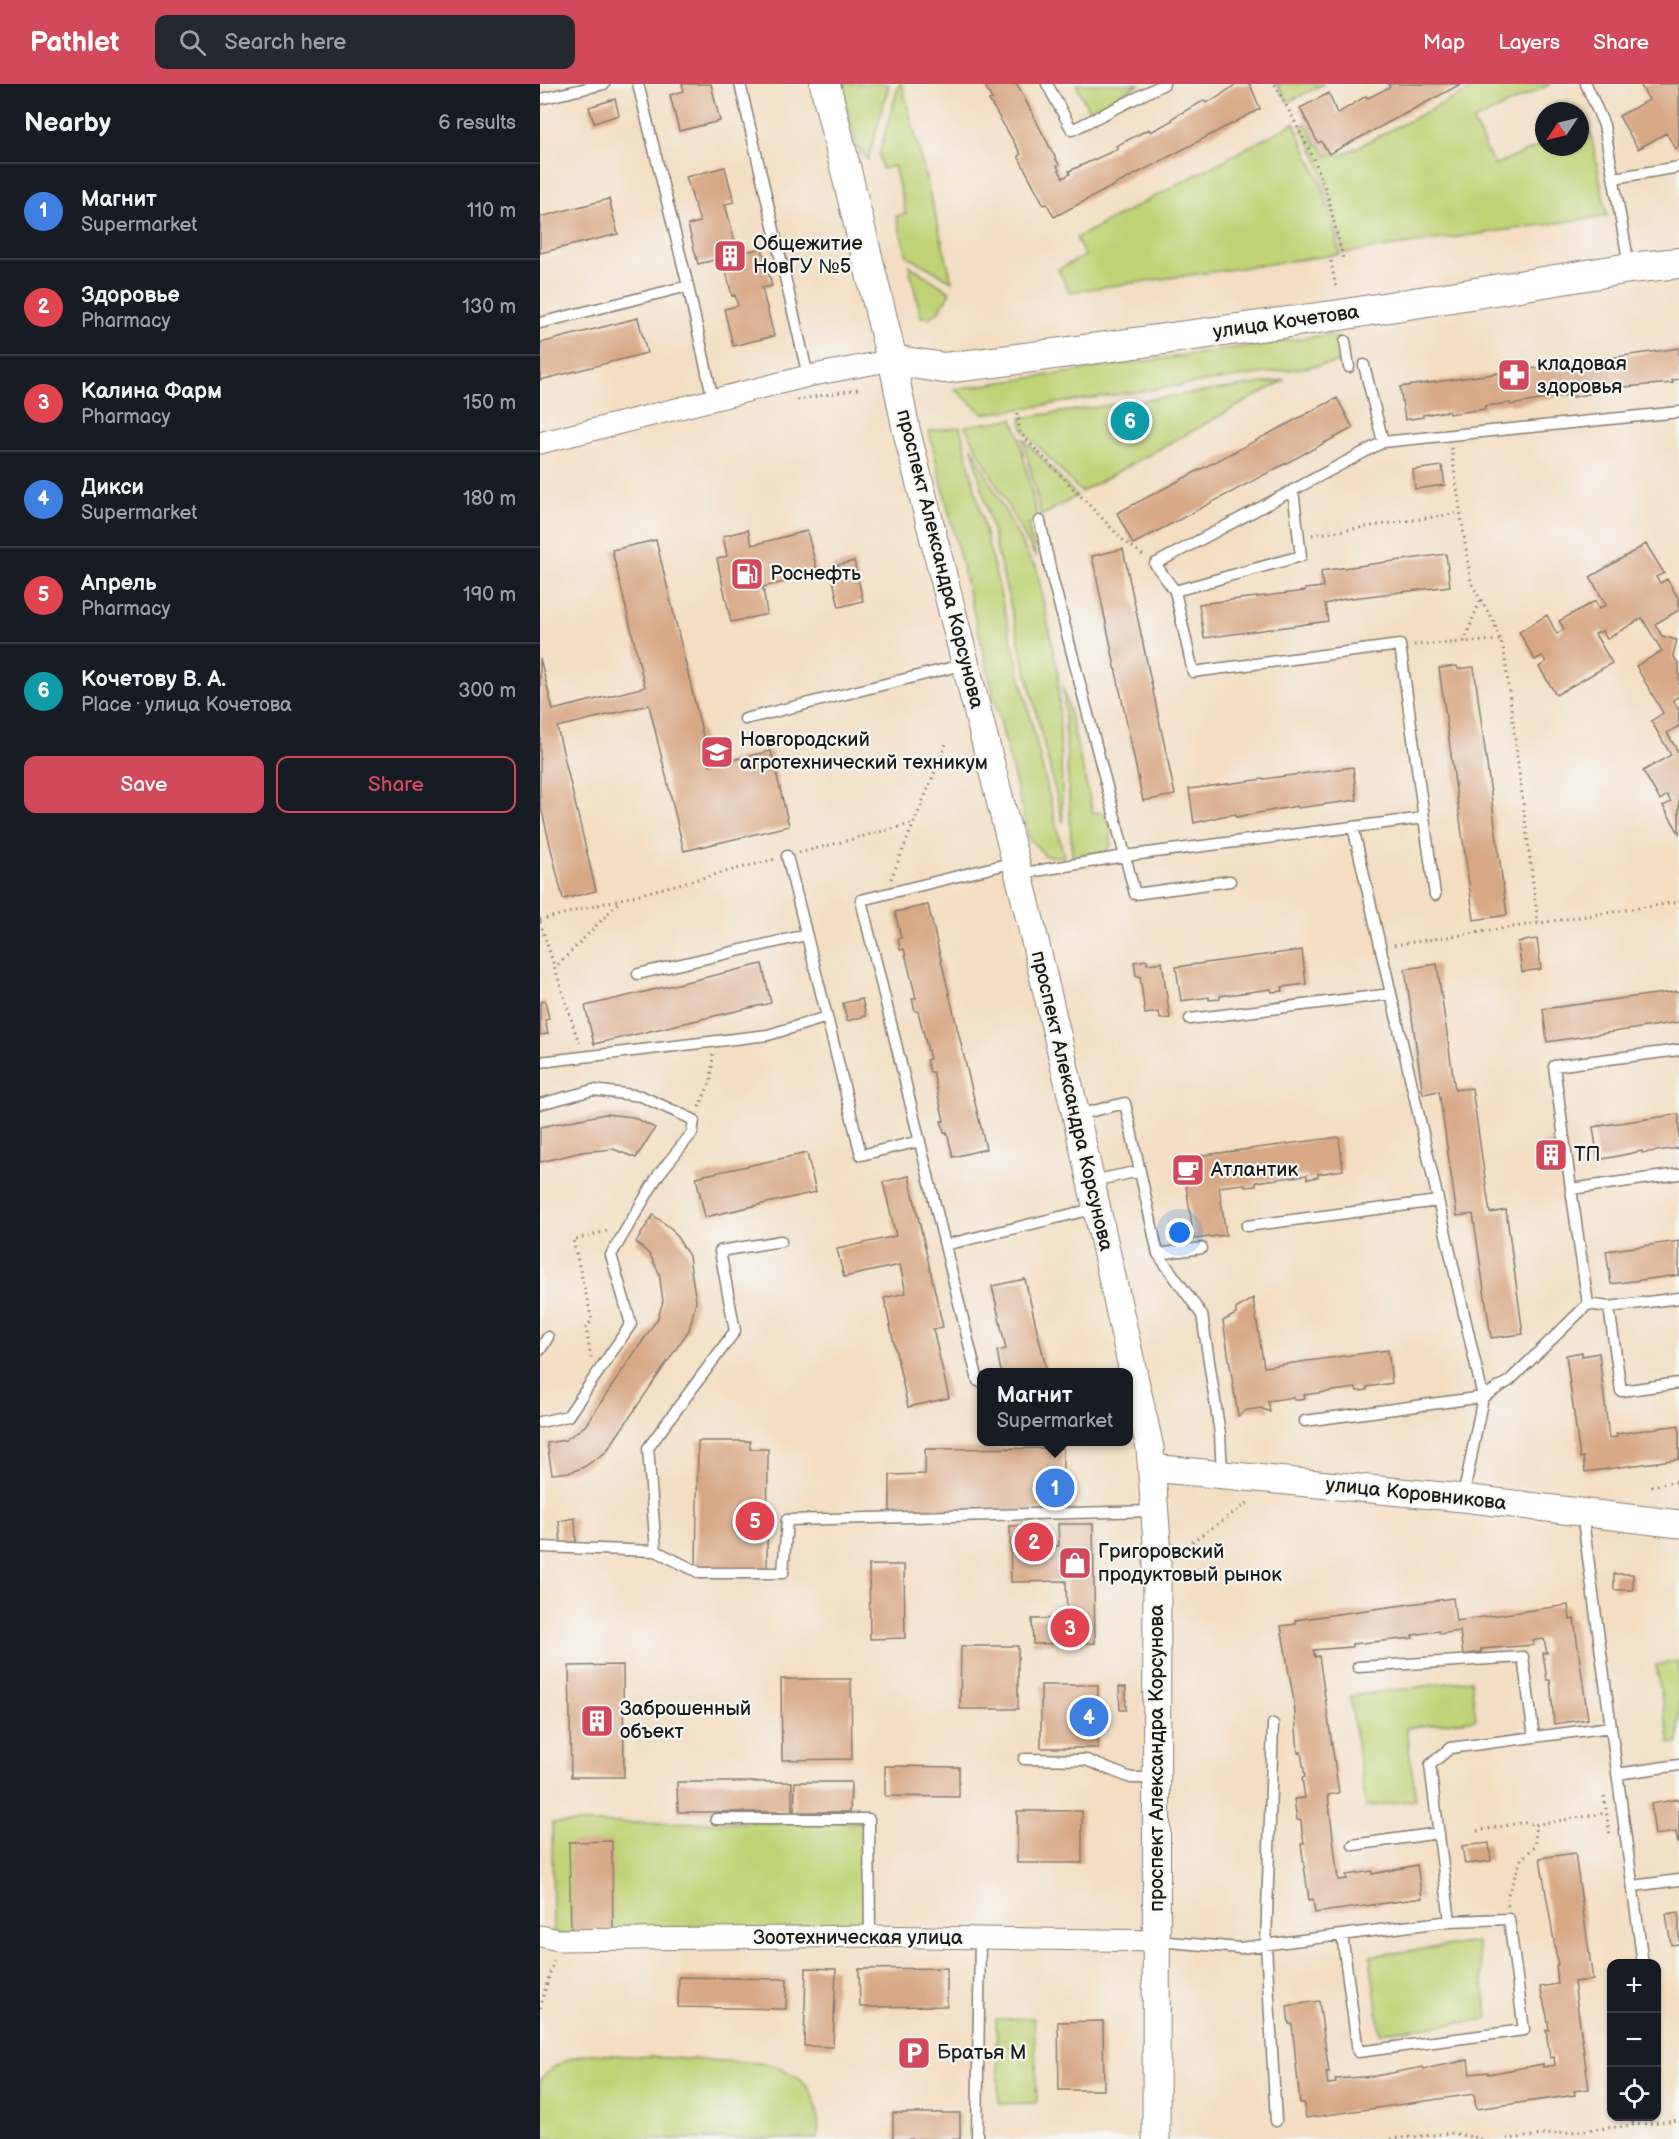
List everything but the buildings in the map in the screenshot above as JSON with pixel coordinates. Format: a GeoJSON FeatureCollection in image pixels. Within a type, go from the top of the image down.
{"type":"FeatureCollection","features":[{"type":"Feature","properties":{"kind":"main road","name":"проспект Александра Корсунова"},"geometry":{"type":"LineString","coordinates":[[825,84],[892,360]]}},
{"type":"Feature","properties":{"kind":"main road","name":"улица Кочетова"},"geometry":{"type":"LineString","coordinates":[[892,360],[944,368],[995,362],[1340,315],[1630,268],[1679,263]]}},
{"type":"Feature","properties":{"kind":"street"},"geometry":{"type":"LineString","coordinates":[[540,443],[808,376],[892,360]]}},
{"type":"Feature","properties":{"kind":"street","name":"проспект Александра Корсунова"},"geometry":{"type":"LineString","coordinates":[[892,360],[906,429],[967,663],[1076,1115],[1131,1368]]}},
{"type":"Feature","properties":{"kind":"street","name":"проспект Александра Корсунова"},"geometry":{"type":"LineString","coordinates":[[1133,1378],[1152,1468],[1156,1511],[1156,2139]]}},
{"type":"Feature","properties":{"kind":"street","name":"улица Коровникова"},"geometry":{"type":"LineString","coordinates":[[1152,1468],[1463,1498],[1679,1524]]}},
{"type":"Feature","properties":{"kind":"street","name":"Зоотехническая улица"},"geometry":{"type":"LineString","coordinates":[[550,1938],[870,1936],[1157,1941]]}},
{"type":"Feature","properties":{"kind":"lane"},"geometry":{"type":"LineString","coordinates":[[540,99],[604,84]]}},
{"type":"Feature","properties":{"kind":"lane"},"geometry":{"type":"LineString","coordinates":[[638,84],[688,286],[713,400]]}},
{"type":"Feature","properties":{"kind":"lane"},"geometry":{"type":"LineString","coordinates":[[740,84],[808,376]]}},
{"type":"Feature","properties":{"kind":"lane"},"geometry":{"type":"LineString","coordinates":[[1047,84],[1072,130],[1164,84]]}},
{"type":"Feature","properties":{"kind":"lane"},"geometry":{"type":"LineString","coordinates":[[1586,84],[1604,125],[1630,268]]}},
{"type":"Feature","properties":{"kind":"lane"},"geometry":{"type":"LineString","coordinates":[[1614,178],[1679,167]]}},
{"type":"Feature","properties":{"kind":"lane"},"geometry":{"type":"LineString","coordinates":[[540,323],[688,286]]}},
{"type":"Feature","properties":{"kind":"lane"},"geometry":{"type":"LineString","coordinates":[[1345,341],[1349,367]]}},
{"type":"Feature","properties":{"kind":"lane"},"geometry":{"type":"LineString","coordinates":[[1364,364],[1383,442]]}},
{"type":"Feature","properties":{"kind":"lane"},"geometry":{"type":"LineString","coordinates":[[1435,895],[1400,645],[1193,672],[1175,591],[1155,564],[1383,442],[1679,411]]}},
{"type":"Feature","properties":{"kind":"lane"},"geometry":{"type":"LineString","coordinates":[[1175,591],[1301,556],[1293,490]]}},
{"type":"Feature","properties":{"kind":"lane"},"geometry":{"type":"LineString","coordinates":[[1040,521],[1051,573],[1080,674],[1136,894],[1230,881]]}},
{"type":"Feature","properties":{"kind":"lane"},"geometry":{"type":"LineString","coordinates":[[745,719],[967,663]]}},
{"type":"Feature","properties":{"kind":"lane"},"geometry":{"type":"LineString","coordinates":[[977,1377],[861,900],[1017,868],[1424,818]]}},
{"type":"Feature","properties":{"kind":"lane"},"geometry":{"type":"LineString","coordinates":[[1353,828],[1483,1397],[1463,1498]]}},
{"type":"Feature","properties":{"kind":"lane"},"geometry":{"type":"LineString","coordinates":[[787,856],[861,1155],[920,1141]]}},
{"type":"Feature","properties":{"kind":"lane"},"geometry":{"type":"LineString","coordinates":[[638,974],[806,935]]}},
{"type":"Feature","properties":{"kind":"lane"},"geometry":{"type":"LineString","coordinates":[[1190,1019],[1391,994]]}},
{"type":"Feature","properties":{"kind":"lane"},"geometry":{"type":"LineString","coordinates":[[540,1062],[768,1035],[827,1017]]}},
{"type":"Feature","properties":{"kind":"lane"},"geometry":{"type":"LineString","coordinates":[[1588,1304],[1554,1066],[1679,1050]]}},
{"type":"Feature","properties":{"kind":"lane"},"geometry":{"type":"LineString","coordinates":[[540,1104],[593,1090],[641,1096],[694,1120],[692,1133],[659,1174],[610,1255],[631,1324],[568,1416],[540,1422]]}},
{"type":"Feature","properties":{"kind":"lane"},"geometry":{"type":"LineString","coordinates":[[1076,1115],[1125,1103],[1158,1254],[1202,1314],[1220,1434],[1222,1474]]}},
{"type":"Feature","properties":{"kind":"lane"},"geometry":{"type":"LineString","coordinates":[[1091,1181],[1140,1170]]}},
{"type":"Feature","properties":{"kind":"lane"},"geometry":{"type":"LineString","coordinates":[[1571,1189],[1679,1174]]}},
{"type":"Feature","properties":{"kind":"lane"},"geometry":{"type":"LineString","coordinates":[[1247,1226],[1438,1201]]}},
{"type":"Feature","properties":{"kind":"lane"},"geometry":{"type":"LineString","coordinates":[[945,1245],[1097,1208]]}},
{"type":"Feature","properties":{"kind":"lane"},"geometry":{"type":"LineString","coordinates":[[656,1551],[648,1448],[735,1331],[720,1251],[781,1241]]}},
{"type":"Feature","properties":{"kind":"lane"},"geometry":{"type":"LineString","coordinates":[[1158,1254],[1202,1248]]}},
{"type":"Feature","properties":{"kind":"lane"},"geometry":{"type":"LineString","coordinates":[[1588,1304],[1609,1307],[1679,1298]]}},
{"type":"Feature","properties":{"kind":"lane"},"geometry":{"type":"LineString","coordinates":[[1305,1421],[1483,1397],[1509,1381],[1588,1304]]}},
{"type":"Feature","properties":{"kind":"lane"},"geometry":{"type":"LineString","coordinates":[[1609,1307],[1621,1391],[1679,1383]]}},
{"type":"Feature","properties":{"kind":"lane"},"geometry":{"type":"LineString","coordinates":[[540,1350],[548,1337]]}},
{"type":"Feature","properties":{"kind":"lane"},"geometry":{"type":"LineString","coordinates":[[540,1547],[656,1551],[700,1574],[783,1573],[787,1521],[1156,1511]]}},
{"type":"Feature","properties":{"kind":"lane"},"geometry":{"type":"LineString","coordinates":[[1582,1512],[1642,1959]]}},
{"type":"Feature","properties":{"kind":"lane"},"geometry":{"type":"LineString","coordinates":[[1358,1667],[1523,1657],[1534,1737]]}},
{"type":"Feature","properties":{"kind":"lane"},"geometry":{"type":"LineString","coordinates":[[1273,1724],[1266,1945],[1276,2121]]}},
{"type":"Feature","properties":{"kind":"lane"},"geometry":{"type":"LineString","coordinates":[[1450,1922],[1430,1765],[1450,1748],[1611,1727]]}},
{"type":"Feature","properties":{"kind":"lane"},"geometry":{"type":"LineString","coordinates":[[1024,1759],[1086,1760],[1131,1778],[1157,1778]]}},
{"type":"Feature","properties":{"kind":"lane"},"geometry":{"type":"LineString","coordinates":[[1617,1774],[1679,1765]]}},
{"type":"Feature","properties":{"kind":"lane"},"geometry":{"type":"LineString","coordinates":[[716,1819],[869,1819],[870,1936]]}},
{"type":"Feature","properties":{"kind":"lane"},"geometry":{"type":"LineString","coordinates":[[1353,1845],[1439,1833]]}},
{"type":"Feature","properties":{"kind":"lane"},"geometry":{"type":"LineString","coordinates":[[1633,1886],[1679,1880]]}},
{"type":"Feature","properties":{"kind":"lane"},"geometry":{"type":"LineString","coordinates":[[1157,1941],[1240,1948],[1342,1935],[1450,1922],[1509,1919],[1524,2030],[1358,2052],[1342,1935]]}},
{"type":"Feature","properties":{"kind":"lane"},"geometry":{"type":"LineString","coordinates":[[977,2139],[980,1938]]}},
{"type":"Feature","properties":{"kind":"path"},"geometry":{"type":"LineString","coordinates":[[1275,84],[1314,159],[1327,194],[1343,259]]}},
{"type":"Feature","properties":{"kind":"path"},"geometry":{"type":"LineString","coordinates":[[1331,261],[1336,288]]}},
{"type":"Feature","properties":{"kind":"path"},"geometry":{"type":"LineString","coordinates":[[1017,413],[1020,433],[1122,539],[1155,564]]}},
{"type":"Feature","properties":{"kind":"path"},"geometry":{"type":"LineString","coordinates":[[1449,434],[1471,583],[1494,622],[1500,640],[1538,924]]}},
{"type":"Feature","properties":{"kind":"path"},"geometry":{"type":"LineString","coordinates":[[1299,537],[1461,513]]}},
{"type":"Feature","properties":{"kind":"path"},"geometry":{"type":"LineString","coordinates":[[1464,642],[1480,600]]}},
{"type":"Feature","properties":{"kind":"path"},"geometry":{"type":"LineString","coordinates":[[1400,645],[1500,640]]}},
{"type":"Feature","properties":{"kind":"path"},"geometry":{"type":"LineString","coordinates":[[885,895],[947,742]]}},
{"type":"Feature","properties":{"kind":"path"},"geometry":{"type":"LineString","coordinates":[[584,1057],[540,921],[914,823]]}},
{"type":"Feature","properties":{"kind":"path"},"geometry":{"type":"LineString","coordinates":[[554,969],[621,899]]}},
{"type":"Feature","properties":{"kind":"path"},"geometry":{"type":"LineString","coordinates":[[1380,947],[1679,902]]}},
{"type":"Feature","properties":{"kind":"path"},"geometry":{"type":"LineString","coordinates":[[694,1120],[711,1081],[714,1042]]}},
{"type":"Feature","properties":{"kind":"path"},"geometry":{"type":"LineString","coordinates":[[594,1378],[586,1328],[592,1320],[573,1240],[628,1225]]}},
{"type":"Feature","properties":{"kind":"path"},"geometry":{"type":"LineString","coordinates":[[1651,1486],[1679,1482]]}},
{"type":"Feature","properties":{"kind":"path"},"geometry":{"type":"LineString","coordinates":[[1187,1545],[1248,1503]]}},
{"type":"Feature","properties":{"kind":"path"},"geometry":{"type":"LineString","coordinates":[[1478,1831],[1525,1822],[1534,1825],[1623,1810]]}},
{"type":"Feature","properties":{"kind":"path"},"geometry":{"type":"LineString","coordinates":[[1509,1919],[1507,1897],[1521,1860],[1536,1845],[1534,1825]]}},
{"type":"Feature","properties":{"kind":"path"},"geometry":{"type":"LineString","coordinates":[[540,2008],[550,1938]]}},
{"type":"Feature","properties":{"kind":"path"},"geometry":{"type":"LineString","coordinates":[[1507,2139],[1679,2120]]}},
{"type":"Feature","properties":{"kind":"path"},"geometry":{"type":"LineString","coordinates":[[1633,2121],[1633,2125]]}},
{"type":"Feature","properties":{"kind":"path"},"geometry":{"type":"LineString","coordinates":[[1391,2139],[1453,2133],[1483,2139]]}},
{"type":"Feature","properties":{"kind":"green space"},"geometry":{"type":"Polygon","coordinates":[[[841,84],[889,84],[868,160],[857,148],[841,84]]]}},
{"type":"Feature","properties":{"kind":"green space"},"geometry":{"type":"Polygon","coordinates":[[[899,84],[902,84],[952,281],[907,256],[896,216],[906,214],[894,166],[882,169],[879,155],[899,84]]]}},
{"type":"Feature","properties":{"kind":"green space"},"geometry":{"type":"Polygon","coordinates":[[[1076,84],[1140,84],[1089,111],[1076,84]]]}},
{"type":"Feature","properties":{"kind":"green space"},"geometry":{"type":"Polygon","coordinates":[[[1277,84],[1324,84],[1288,102],[1277,84]]]}},
{"type":"Feature","properties":{"kind":"green space"},"geometry":{"type":"Polygon","coordinates":[[[1481,84],[1551,84],[1473,121],[1494,165],[1535,148],[1535,156],[1589,156],[1589,124],[1607,216],[1344,253],[1318,159],[1301,126],[1306,123],[1317,145],[1320,144],[1327,156],[1335,153],[1338,157],[1481,84]]]}},
{"type":"Feature","properties":{"kind":"green space"},"geometry":{"type":"Polygon","coordinates":[[[1294,123],[1323,188],[1340,254],[1069,292],[1058,269],[1085,256],[1076,238],[1294,123]]]}},
{"type":"Feature","properties":{"kind":"green space"},"geometry":{"type":"Polygon","coordinates":[[[909,265],[950,292],[940,310],[930,318],[921,317],[909,265]]]}},
{"type":"Feature","properties":{"kind":"green space"},"geometry":{"type":"Polygon","coordinates":[[[1325,335],[1334,336],[1340,341],[1345,357],[1343,362],[983,414],[955,389],[1325,335]]]}},
{"type":"Feature","properties":{"kind":"green space"},"geometry":{"type":"Polygon","coordinates":[[[1285,380],[1081,492],[1023,430],[1021,418],[1285,380]]]}},
{"type":"Feature","properties":{"kind":"green space"},"geometry":{"type":"Polygon","coordinates":[[[1013,419],[1019,436],[1038,522],[1028,524],[1036,558],[965,426],[1013,419]]]}},
{"type":"Feature","properties":{"kind":"green space"},"geometry":{"type":"Polygon","coordinates":[[[960,427],[1064,857],[1045,856],[1029,838],[929,431],[960,427]]]}},
{"type":"Feature","properties":{"kind":"green space"},"geometry":{"type":"Polygon","coordinates":[[[1023,438],[1077,496],[1041,516],[1023,438]]]}},
{"type":"Feature","properties":{"kind":"green space"},"geometry":{"type":"Polygon","coordinates":[[[972,447],[1033,565],[1036,565],[1058,673],[1063,823],[972,447]]]}},
{"type":"Feature","properties":{"kind":"green space"},"geometry":{"type":"Polygon","coordinates":[[[1063,685],[1093,813],[1102,812],[1111,825],[1111,845],[1106,851],[1072,856],[1063,685]]]}},
{"type":"Feature","properties":{"kind":"green space"},"geometry":{"type":"Polygon","coordinates":[[[1679,1661],[1679,1743],[1670,1744],[1656,1665],[1679,1661]]]}},
{"type":"Feature","properties":{"kind":"green space"},"geometry":{"type":"Polygon","coordinates":[[[1471,1680],[1476,1719],[1406,1728],[1416,1800],[1366,1807],[1350,1696],[1471,1680]]]}},
{"type":"Feature","properties":{"kind":"green space"},"geometry":{"type":"Polygon","coordinates":[[[866,1822],[866,1934],[553,1935],[552,1823],[866,1822]]]}},
{"type":"Feature","properties":{"kind":"green space"},"geometry":{"type":"Polygon","coordinates":[[[1477,1942],[1488,2019],[1380,2033],[1370,1956],[1477,1942]]]}},
{"type":"Feature","properties":{"kind":"green space"},"geometry":{"type":"Polygon","coordinates":[[[1034,2018],[1037,2103],[999,2104],[996,2019],[1034,2018]]]}},
{"type":"Feature","properties":{"kind":"green space"},"geometry":{"type":"Polygon","coordinates":[[[592,2054],[764,2063],[779,2067],[801,2080],[814,2098],[819,2124],[818,2139],[540,2139],[540,2080],[563,2061],[592,2054]]]}},
{"type":"Feature","properties":{"kind":"place","name":"Общежитие НовГУ №5"},"geometry":{"type":"Point","coordinates":[730,256]}},
{"type":"Feature","properties":{"kind":"place","name":"кладовая здоровья"},"geometry":{"type":"Point","coordinates":[1514,375]}},
{"type":"Feature","properties":{"kind":"place","name":"Кочетову В. А."},"geometry":{"type":"Point","coordinates":[1130,421]}},
{"type":"Feature","properties":{"kind":"place","name":"Роснефть"},"geometry":{"type":"Point","coordinates":[747,574]}},
{"type":"Feature","properties":{"kind":"place","name":"Новгородский агротехнический техникум"},"geometry":{"type":"Point","coordinates":[717,752]}},
{"type":"Feature","properties":{"kind":"place","name":"ТП"},"geometry":{"type":"Point","coordinates":[1551,1155]}},
{"type":"Feature","properties":{"kind":"place","name":"Атлантик"},"geometry":{"type":"Point","coordinates":[1188,1170]}},
{"type":"Feature","properties":{"kind":"place","name":"Магнит"},"geometry":{"type":"Point","coordinates":[1055,1488]}},
{"type":"Feature","properties":{"kind":"place","name":"Апрель"},"geometry":{"type":"Point","coordinates":[755,1521]}},
{"type":"Feature","properties":{"kind":"place","name":"Здоровье"},"geometry":{"type":"Point","coordinates":[1034,1542]}},
{"type":"Feature","properties":{"kind":"place","name":"Григоровский продуктовый рынок"},"geometry":{"type":"Point","coordinates":[1075,1563]}},
{"type":"Feature","properties":{"kind":"place","name":"Калина Фарм"},"geometry":{"type":"Point","coordinates":[1070,1628]}},
{"type":"Feature","properties":{"kind":"place","name":"Дикси"},"geometry":{"type":"Point","coordinates":[1089,1717]}},
{"type":"Feature","properties":{"kind":"place","name":"Заброшенный объект"},"geometry":{"type":"Point","coordinates":[597,1721]}},
{"type":"Feature","properties":{"kind":"place","name":"Братья М"},"geometry":{"type":"Point","coordinates":[914,2053]}}]}
